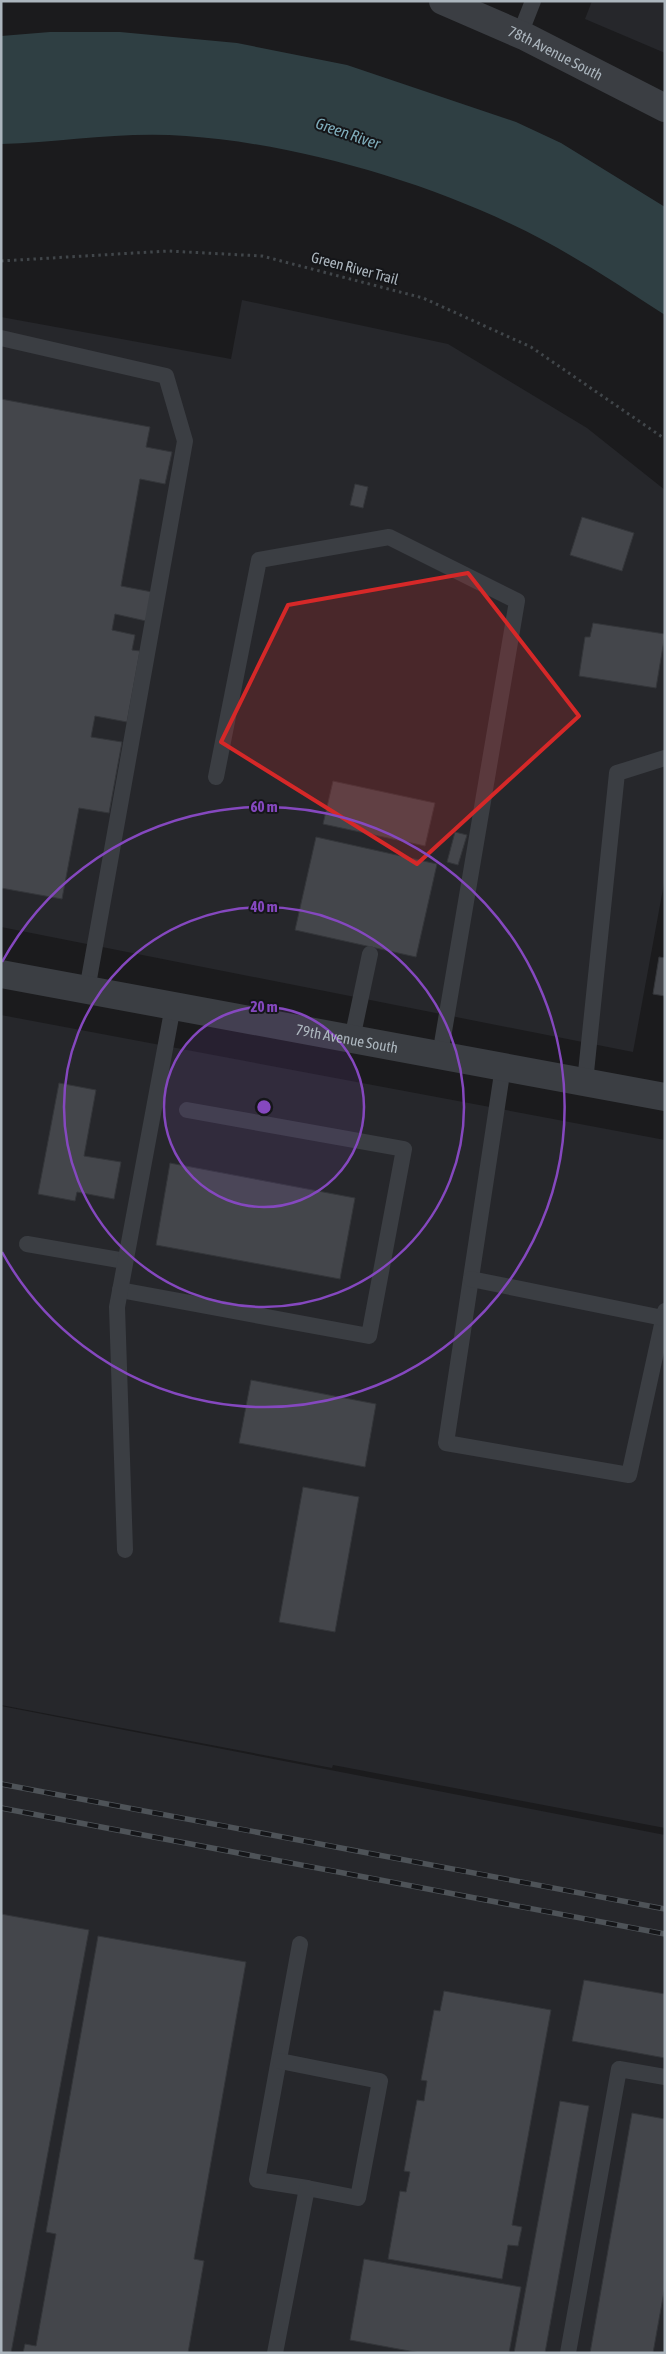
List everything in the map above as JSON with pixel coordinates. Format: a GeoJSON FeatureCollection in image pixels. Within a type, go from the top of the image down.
{"type":"FeatureCollection","features":[{"type":"Feature","properties":{"kind":"street","name":"78th Avenue South"},"geometry":{"type":"LineString","coordinates":[[443,1],[520,34],[665,108]]}},
{"type":"Feature","properties":{"kind":"street","name":"79th Avenue South"},"geometry":{"type":"LineString","coordinates":[[1,974],[665,1097]]}},
{"type":"Feature","properties":{"kind":"lane"},"geometry":{"type":"LineString","coordinates":[[520,34],[533,1]]}},
{"type":"Feature","properties":{"kind":"lane"},"geometry":{"type":"LineString","coordinates":[[1,338],[166,376],[185,441],[87,990]]}},
{"type":"Feature","properties":{"kind":"lane"},"geometry":{"type":"LineString","coordinates":[[216,777],[259,560],[389,537],[517,601],[440,1055]]}},
{"type":"Feature","properties":{"kind":"lane"},"geometry":{"type":"LineString","coordinates":[[585,1082],[617,773],[665,758]]}},
{"type":"Feature","properties":{"kind":"lane"},"geometry":{"type":"LineString","coordinates":[[352,1039],[370,954]]}},
{"type":"Feature","properties":{"kind":"lane"},"geometry":{"type":"LineString","coordinates":[[125,1550],[117,1307],[173,1006]]}},
{"type":"Feature","properties":{"kind":"lane"},"geometry":{"type":"LineString","coordinates":[[471,1279],[664,1315],[629,1475],[446,1443],[471,1279],[504,1066]]}},
{"type":"Feature","properties":{"kind":"lane"},"geometry":{"type":"LineString","coordinates":[[120,1290],[369,1336],[404,1149],[187,1110]]}},
{"type":"Feature","properties":{"kind":"lane"},"geometry":{"type":"LineString","coordinates":[[27,1244],[125,1261]]}},
{"type":"Feature","properties":{"kind":"lane"},"geometry":{"type":"LineString","coordinates":[[280,2061],[380,2081],[358,2198],[257,2180],[300,1944]]}},
{"type":"Feature","properties":{"kind":"lane"},"geometry":{"type":"LineString","coordinates":[[568,2353],[619,2068],[665,2077]]}},
{"type":"Feature","properties":{"kind":"lane"},"geometry":{"type":"LineString","coordinates":[[275,2353],[307,2188]]}},
{"type":"Feature","properties":{"kind":"path","name":"Green River Trail"},"geometry":{"type":"LineString","coordinates":[[1,261],[168,251],[262,256],[423,298],[532,347],[665,439]]}},
{"type":"Feature","properties":{"kind":"highlighted area"},"geometry":{"type":"Polygon","coordinates":[[[468,573],[579,716],[417,864],[221,742],[288,605],[468,573]]]}},
{"type":"Feature","properties":{"kind":"shaded area"},"geometry":{"type":"Polygon","coordinates":[[[592,1],[665,1],[665,53],[585,19],[592,1]]]}},
{"type":"Feature","properties":{"kind":"shaded area"},"geometry":{"type":"Polygon","coordinates":[[[242,300],[448,344],[587,428],[665,490],[665,878],[633,1052],[1,927],[1,317],[231,359],[242,300]]]}},
{"type":"Feature","properties":{"kind":"shaded area"},"geometry":{"type":"Polygon","coordinates":[[[1,1015],[665,1140],[665,1828],[333,1765],[332,1768],[1,1705],[1,1015]]]}},
{"type":"Feature","properties":{"kind":"shaded area"},"geometry":{"type":"Polygon","coordinates":[[[1,1706],[665,1835],[665,2353],[1,2353],[1,1706]]]}},
{"type":"Feature","properties":{"kind":"water","name":"Green River"},"geometry":{"type":"Polygon","coordinates":[[[50,32],[120,32],[237,43],[347,65],[516,122],[561,143],[665,207],[665,315],[574,257],[503,220],[415,185],[369,170],[276,148],[186,136],[140,135],[1,144],[1,36],[50,32]]]}},
{"type":"Feature","properties":{"kind":"building"},"geometry":{"type":"Polygon","coordinates":[[[1,399],[150,427],[146,447],[172,452],[165,484],[140,479],[121,586],[152,592],[146,621],[115,614],[112,630],[135,635],[132,650],[140,651],[127,722],[95,716],[91,737],[122,742],[109,813],[79,808],[62,899],[1,888],[1,399]]]}},
{"type":"Feature","properties":{"kind":"building"},"geometry":{"type":"Polygon","coordinates":[[[355,484],[368,487],[363,508],[350,505],[355,484]]]}},
{"type":"Feature","properties":{"kind":"building"},"geometry":{"type":"Polygon","coordinates":[[[582,517],[634,533],[622,571],[570,555],[582,517]]]}},
{"type":"Feature","properties":{"kind":"building"},"geometry":{"type":"Polygon","coordinates":[[[593,623],[665,634],[656,688],[579,676],[585,637],[590,637],[593,623]]]}},
{"type":"Feature","properties":{"kind":"building"},"geometry":{"type":"Polygon","coordinates":[[[333,781],[435,803],[425,846],[323,824],[333,781]]]}},
{"type":"Feature","properties":{"kind":"building"},"geometry":{"type":"Polygon","coordinates":[[[455,832],[467,835],[458,865],[447,862],[455,832]]]}},
{"type":"Feature","properties":{"kind":"building"},"geometry":{"type":"Polygon","coordinates":[[[316,837],[437,864],[416,957],[295,930],[316,837]]]}},
{"type":"Feature","properties":{"kind":"building"},"geometry":{"type":"Polygon","coordinates":[[[659,957],[665,958],[665,996],[653,994],[659,957]]]}},
{"type":"Feature","properties":{"kind":"building"},"geometry":{"type":"Polygon","coordinates":[[[59,1083],[96,1090],[84,1156],[121,1162],[114,1199],[77,1192],[75,1201],[38,1194],[59,1083]]]}},
{"type":"Feature","properties":{"kind":"building"},"geometry":{"type":"Polygon","coordinates":[[[170,1163],[355,1198],[340,1279],[156,1245],[170,1163]]]}},
{"type":"Feature","properties":{"kind":"building"},"geometry":{"type":"Polygon","coordinates":[[[251,1380],[376,1404],[365,1467],[239,1443],[251,1380]]]}},
{"type":"Feature","properties":{"kind":"building"},"geometry":{"type":"Polygon","coordinates":[[[303,1487],[359,1497],[335,1632],[279,1622],[303,1487]]]}},
{"type":"Feature","properties":{"kind":"building"},"geometry":{"type":"Polygon","coordinates":[[[1,1914],[89,1930],[11,2353],[1,2353],[1,1914]]]}},
{"type":"Feature","properties":{"kind":"building"},"geometry":{"type":"Polygon","coordinates":[[[98,1936],[246,1962],[194,2259],[204,2261],[188,2353],[23,2353],[25,2344],[36,2346],[56,2234],[46,2232],[98,1936]]]}},
{"type":"Feature","properties":{"kind":"building"},"geometry":{"type":"Polygon","coordinates":[[[584,1980],[665,1994],[665,2058],[572,2041],[584,1980]]]}},
{"type":"Feature","properties":{"kind":"building"},"geometry":{"type":"Polygon","coordinates":[[[444,1991],[551,2010],[512,2225],[522,2227],[518,2246],[508,2245],[502,2279],[388,2259],[400,2191],[406,2192],[410,2172],[404,2171],[417,2100],[424,2101],[427,2081],[421,2080],[434,2010],[440,2011],[444,1991]]]}},
{"type":"Feature","properties":{"kind":"building"},"geometry":{"type":"Polygon","coordinates":[[[560,2101],[589,2106],[545,2353],[514,2353],[560,2101]]]}},
{"type":"Feature","properties":{"kind":"building"},"geometry":{"type":"Polygon","coordinates":[[[632,2113],[665,2119],[665,2286],[653,2353],[590,2353],[632,2113]]]}},
{"type":"Feature","properties":{"kind":"building"},"geometry":{"type":"Polygon","coordinates":[[[364,2259],[521,2287],[509,2353],[420,2353],[350,2340],[364,2259]]]}},
{"type":"Feature","properties":{"kind":"railway"},"geometry":{"type":"LineString","coordinates":[[1,1784],[665,1909]]}},
{"type":"Feature","properties":{"kind":"railway"},"geometry":{"type":"LineString","coordinates":[[1,1808],[665,1934]]}}]}
